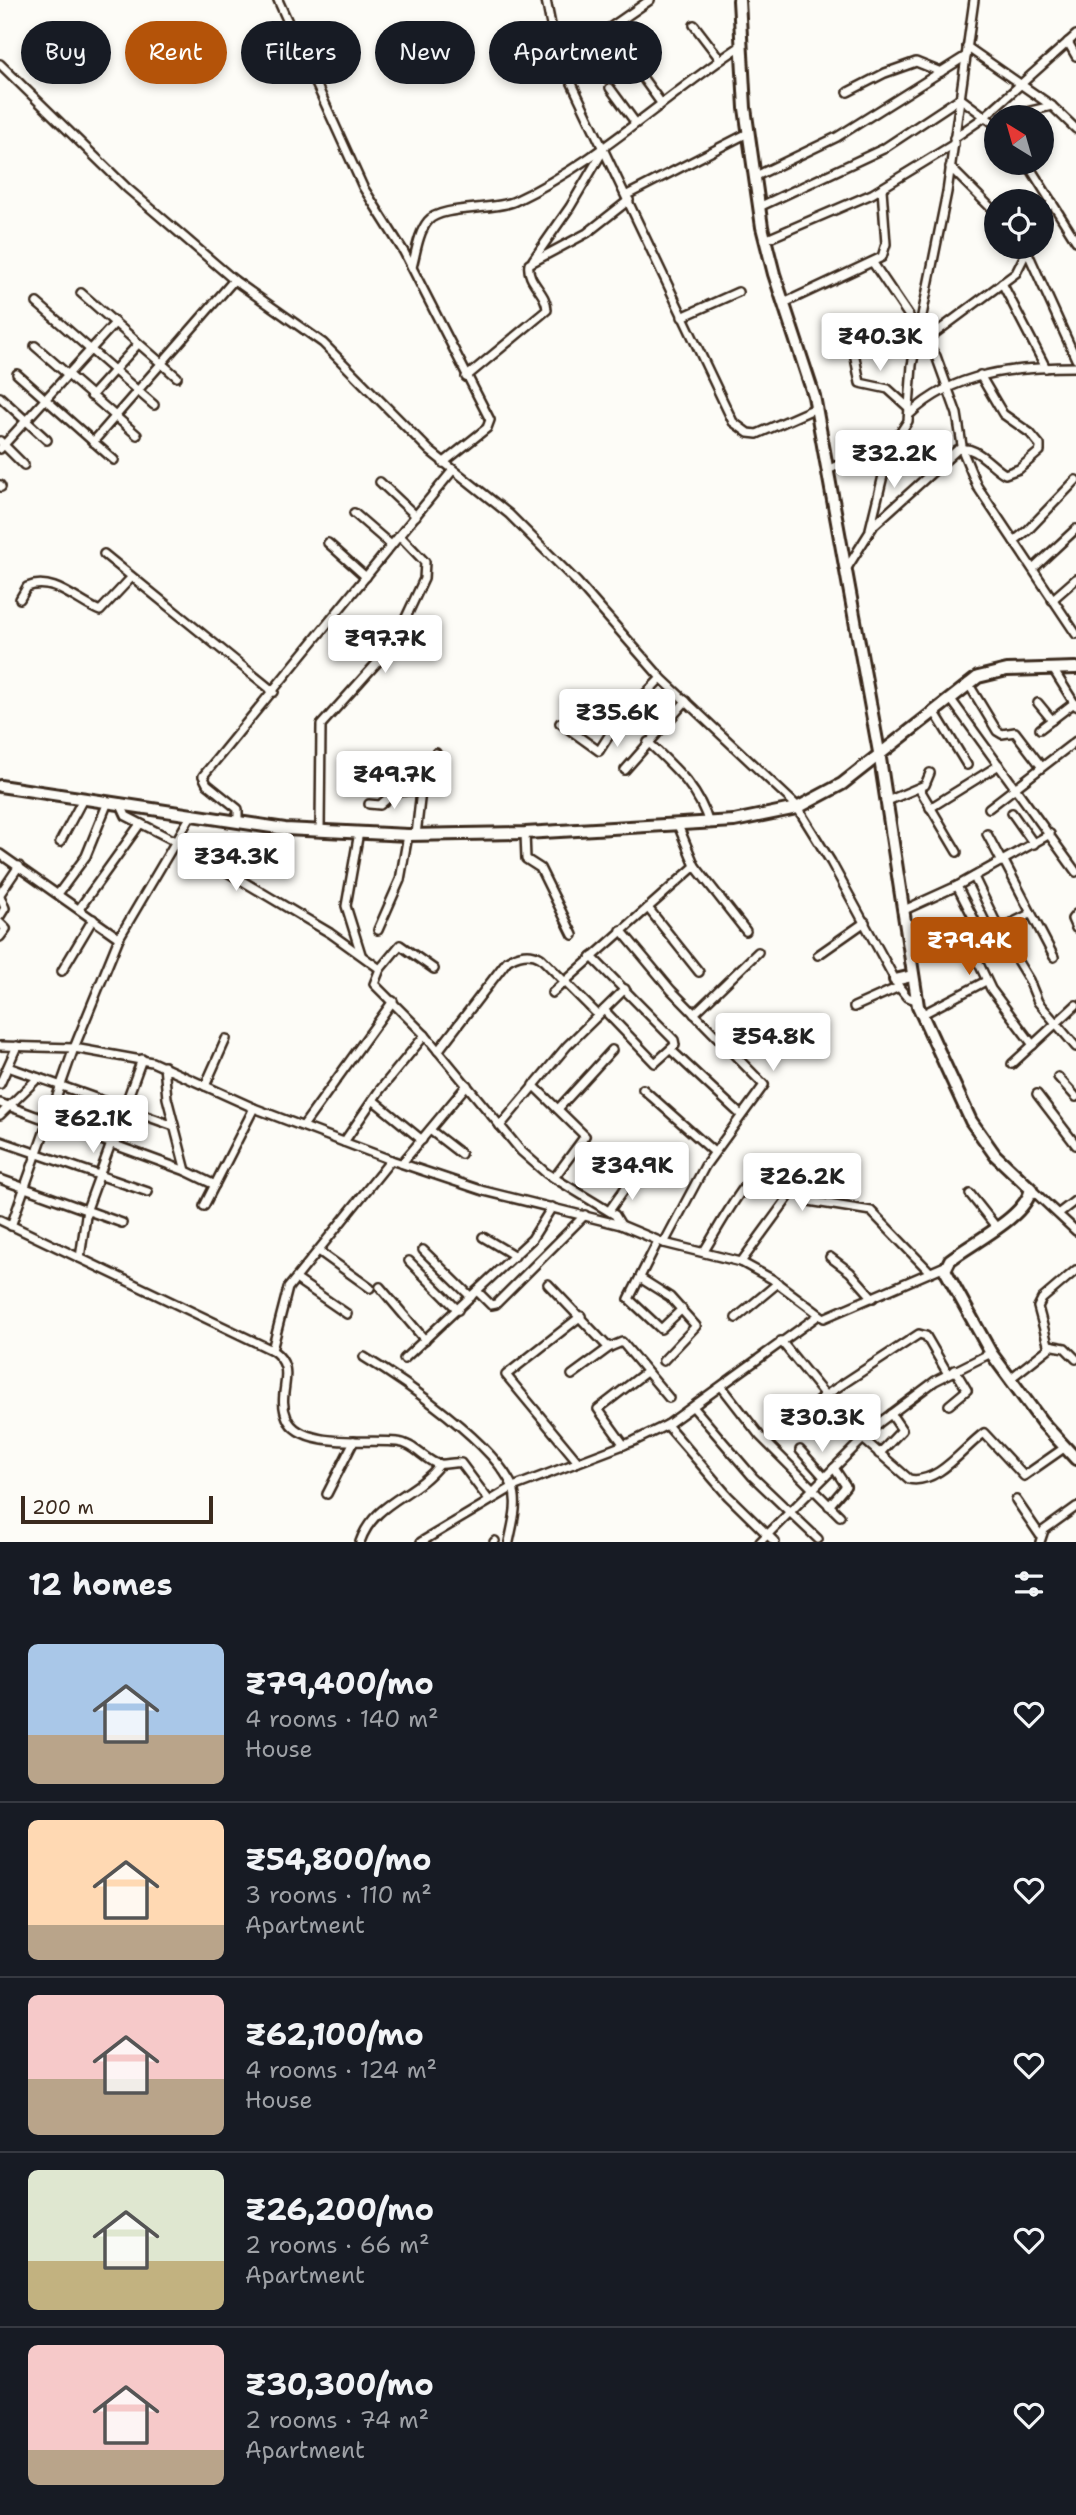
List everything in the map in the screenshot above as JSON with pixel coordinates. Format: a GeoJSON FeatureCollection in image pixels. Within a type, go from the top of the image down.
{"type":"FeatureCollection","features":[{"type":"Feature","properties":{"kind":"main road"},"geometry":{"type":"LineString","coordinates":[[739,0],[748,133],[759,207],[765,240],[800,345],[816,408],[879,755],[916,1000],[962,1107],[982,1139],[1031,1189],[1028,1198],[998,1228],[955,1256],[945,1266],[991,1353],[1064,1448],[1076,1459]]}},
{"type":"Feature","properties":{"kind":"main road"},"geometry":{"type":"LineString","coordinates":[[879,755],[975,673],[1009,665],[1076,661]]}},
{"type":"Feature","properties":{"kind":"main road"},"geometry":{"type":"LineString","coordinates":[[0,786],[238,822],[412,835],[525,833],[709,824],[784,811],[796,806],[879,755],[968,683],[990,672],[1076,668]]}},
{"type":"Feature","properties":{"kind":"main road"},"geometry":{"type":"LineString","coordinates":[[897,983],[912,976]]}},
{"type":"Feature","properties":{"kind":"street"},"geometry":{"type":"LineString","coordinates":[[278,0],[358,176],[412,268],[488,416],[489,424],[443,463]]}},
{"type":"Feature","properties":{"kind":"street"},"geometry":{"type":"LineString","coordinates":[[546,0],[552,21]]}},
{"type":"Feature","properties":{"kind":"street"},"geometry":{"type":"LineString","coordinates":[[620,21],[650,0]]}},
{"type":"Feature","properties":{"kind":"street"},"geometry":{"type":"LineString","coordinates":[[828,470],[892,439],[905,429],[909,412],[912,365],[950,167],[974,0]]}},
{"type":"Feature","properties":{"kind":"street"},"geometry":{"type":"LineString","coordinates":[[694,25],[720,59]]}},
{"type":"Feature","properties":{"kind":"street"},"geometry":{"type":"LineString","coordinates":[[1073,39],[1076,56]]}},
{"type":"Feature","properties":{"kind":"street"},"geometry":{"type":"LineString","coordinates":[[1004,105],[1019,85],[1073,39]]}},
{"type":"Feature","properties":{"kind":"street"},"geometry":{"type":"LineString","coordinates":[[412,268],[422,230],[430,219],[514,202],[603,149],[635,122],[741,46]]}},
{"type":"Feature","properties":{"kind":"street"},"geometry":{"type":"LineString","coordinates":[[754,177],[837,137],[942,72],[966,52]]}},
{"type":"Feature","properties":{"kind":"street"},"geometry":{"type":"LineString","coordinates":[[966,52],[1050,105]]}},
{"type":"Feature","properties":{"kind":"street"},"geometry":{"type":"LineString","coordinates":[[848,92],[885,73],[916,62],[942,72]]}},
{"type":"Feature","properties":{"kind":"street"},"geometry":{"type":"LineString","coordinates":[[0,64],[111,173],[234,280],[323,343],[443,463],[497,503],[557,562],[661,678],[796,806],[865,922],[897,983],[907,997],[916,1000]]}},
{"type":"Feature","properties":{"kind":"street"},"geometry":{"type":"LineString","coordinates":[[573,84],[715,388],[739,429],[757,434],[816,408]]}},
{"type":"Feature","properties":{"kind":"street"},"geometry":{"type":"LineString","coordinates":[[648,84],[662,103]]}},
{"type":"Feature","properties":{"kind":"street"},"geometry":{"type":"LineString","coordinates":[[610,88],[635,122]]}},
{"type":"Feature","properties":{"kind":"street"},"geometry":{"type":"LineString","coordinates":[[960,98],[984,115]]}},
{"type":"Feature","properties":{"kind":"street"},"geometry":{"type":"LineString","coordinates":[[759,207],[883,149],[960,98]]}},
{"type":"Feature","properties":{"kind":"street"},"geometry":{"type":"LineString","coordinates":[[1054,108],[1076,129]]}},
{"type":"Feature","properties":{"kind":"street"},"geometry":{"type":"LineString","coordinates":[[1067,118],[1076,117]]}},
{"type":"Feature","properties":{"kind":"street"},"geometry":{"type":"LineString","coordinates":[[765,240],[882,189],[954,141],[984,125]]}},
{"type":"Feature","properties":{"kind":"street"},"geometry":{"type":"LineString","coordinates":[[532,261],[587,233],[628,198],[748,133]]}},
{"type":"Feature","properties":{"kind":"street"},"geometry":{"type":"LineString","coordinates":[[466,377],[547,310],[545,299],[528,273],[532,261],[582,189],[603,149]]}},
{"type":"Feature","properties":{"kind":"street"},"geometry":{"type":"LineString","coordinates":[[950,167],[984,202]]}},
{"type":"Feature","properties":{"kind":"street"},"geometry":{"type":"LineString","coordinates":[[784,303],[873,263],[885,250],[882,189]]}},
{"type":"Feature","properties":{"kind":"street"},"geometry":{"type":"LineString","coordinates":[[1054,205],[1076,241]]}},
{"type":"Feature","properties":{"kind":"street"},"geometry":{"type":"LineString","coordinates":[[926,340],[1016,273],[1022,259]]}},
{"type":"Feature","properties":{"kind":"street"},"geometry":{"type":"LineString","coordinates":[[1032,259],[1076,359]]}},
{"type":"Feature","properties":{"kind":"street"},"geometry":{"type":"LineString","coordinates":[[873,263],[926,340],[948,386],[977,486],[1076,634]]}},
{"type":"Feature","properties":{"kind":"street"},"geometry":{"type":"LineString","coordinates":[[93,442],[234,280]]}},
{"type":"Feature","properties":{"kind":"street"},"geometry":{"type":"LineString","coordinates":[[1002,283],[1046,368]]}},
{"type":"Feature","properties":{"kind":"street"},"geometry":{"type":"LineString","coordinates":[[682,317],[738,292]]}},
{"type":"Feature","properties":{"kind":"street"},"geometry":{"type":"LineString","coordinates":[[81,293],[177,377]]}},
{"type":"Feature","properties":{"kind":"street"},"geometry":{"type":"LineString","coordinates":[[37,303],[92,348],[154,405]]}},
{"type":"Feature","properties":{"kind":"street"},"geometry":{"type":"LineString","coordinates":[[24,465],[1,445],[27,421],[114,324]]}},
{"type":"Feature","properties":{"kind":"street"},"geometry":{"type":"LineString","coordinates":[[851,337],[860,383],[888,389],[909,412]]}},
{"type":"Feature","properties":{"kind":"street"},"geometry":{"type":"LineString","coordinates":[[91,396],[138,344]]}},
{"type":"Feature","properties":{"kind":"street"},"geometry":{"type":"LineString","coordinates":[[35,346],[137,435]]}},
{"type":"Feature","properties":{"kind":"street"},"geometry":{"type":"LineString","coordinates":[[909,412],[948,386],[980,375],[1076,367]]}},
{"type":"Feature","properties":{"kind":"street"},"geometry":{"type":"LineString","coordinates":[[17,374],[114,460]]}},
{"type":"Feature","properties":{"kind":"street"},"geometry":{"type":"LineString","coordinates":[[964,448],[980,455],[1005,474],[1019,469],[1041,447],[1030,433],[1003,414],[980,375]]}},
{"type":"Feature","properties":{"kind":"street"},"geometry":{"type":"LineString","coordinates":[[0,397],[47,440]]}},
{"type":"Feature","properties":{"kind":"street"},"geometry":{"type":"LineString","coordinates":[[869,534],[892,439]]}},
{"type":"Feature","properties":{"kind":"street"},"geometry":{"type":"LineString","coordinates":[[847,568],[869,534],[891,509],[948,457],[964,448]]}},
{"type":"Feature","properties":{"kind":"street"},"geometry":{"type":"LineString","coordinates":[[238,822],[238,809],[207,784],[203,776],[453,470]]}},
{"type":"Feature","properties":{"kind":"street"},"geometry":{"type":"LineString","coordinates":[[1014,541],[1034,525],[1076,480]]}},
{"type":"Feature","properties":{"kind":"street"},"geometry":{"type":"LineString","coordinates":[[380,482],[416,516]]}},
{"type":"Feature","properties":{"kind":"street"},"geometry":{"type":"LineString","coordinates":[[354,513],[391,545]]}},
{"type":"Feature","properties":{"kind":"street"},"geometry":{"type":"LineString","coordinates":[[1033,569],[1076,530]]}},
{"type":"Feature","properties":{"kind":"street"},"geometry":{"type":"LineString","coordinates":[[320,830],[321,725],[393,645],[424,579],[425,562],[400,536]]}},
{"type":"Feature","properties":{"kind":"street"},"geometry":{"type":"LineString","coordinates":[[328,542],[366,577]]}},
{"type":"Feature","properties":{"kind":"street"},"geometry":{"type":"LineString","coordinates":[[104,554],[274,692]]}},
{"type":"Feature","properties":{"kind":"street"},"geometry":{"type":"LineString","coordinates":[[20,599],[29,585],[45,585],[71,594],[100,611],[131,578]]}},
{"type":"Feature","properties":{"kind":"street"},"geometry":{"type":"LineString","coordinates":[[1052,600],[1076,579]]}},
{"type":"Feature","properties":{"kind":"street"},"geometry":{"type":"LineString","coordinates":[[1040,729],[1075,705],[1053,669]]}},
{"type":"Feature","properties":{"kind":"street"},"geometry":{"type":"LineString","coordinates":[[560,723],[599,751],[617,723],[661,678]]}},
{"type":"Feature","properties":{"kind":"street"},"geometry":{"type":"LineString","coordinates":[[968,683],[997,731],[1002,734],[1015,732],[1041,766]]}},
{"type":"Feature","properties":{"kind":"street"},"geometry":{"type":"LineString","coordinates":[[950,698],[1076,872]]}},
{"type":"Feature","properties":{"kind":"street"},"geometry":{"type":"LineString","coordinates":[[625,770],[686,701]]}},
{"type":"Feature","properties":{"kind":"street"},"geometry":{"type":"LineString","coordinates":[[1038,703],[1052,720]]}},
{"type":"Feature","properties":{"kind":"street"},"geometry":{"type":"LineString","coordinates":[[934,711],[967,765]]}},
{"type":"Feature","properties":{"kind":"street"},"geometry":{"type":"LineString","coordinates":[[989,808],[1076,741]]}},
{"type":"Feature","properties":{"kind":"street"},"geometry":{"type":"LineString","coordinates":[[648,743],[692,786],[701,799],[709,824]]}},
{"type":"Feature","properties":{"kind":"street"},"geometry":{"type":"LineString","coordinates":[[377,930],[400,880],[421,790],[436,753]]}},
{"type":"Feature","properties":{"kind":"street"},"geometry":{"type":"LineString","coordinates":[[930,808],[999,765]]}},
{"type":"Feature","properties":{"kind":"street"},"geometry":{"type":"LineString","coordinates":[[886,802],[919,788],[928,782],[930,774]]}},
{"type":"Feature","properties":{"kind":"street"},"geometry":{"type":"LineString","coordinates":[[919,788],[957,852]]}},
{"type":"Feature","properties":{"kind":"street"},"geometry":{"type":"LineString","coordinates":[[369,804],[380,804],[395,792],[421,790]]}},
{"type":"Feature","properties":{"kind":"street"},"geometry":{"type":"LineString","coordinates":[[60,842],[83,799]]}},
{"type":"Feature","properties":{"kind":"street"},"geometry":{"type":"LineString","coordinates":[[58,894],[86,856],[114,802],[122,813],[175,841],[361,954],[380,970]]}},
{"type":"Feature","properties":{"kind":"street"},"geometry":{"type":"LineString","coordinates":[[1012,813],[1034,844]]}},
{"type":"Feature","properties":{"kind":"street"},"geometry":{"type":"LineString","coordinates":[[11,1226],[74,1048],[119,937],[192,814]]}},
{"type":"Feature","properties":{"kind":"street"},"geometry":{"type":"LineString","coordinates":[[79,909],[140,824]]}},
{"type":"Feature","properties":{"kind":"street"},"geometry":{"type":"LineString","coordinates":[[678,825],[695,866],[746,931]]}},
{"type":"Feature","properties":{"kind":"street"},"geometry":{"type":"LineString","coordinates":[[359,832],[346,906],[361,954]]}},
{"type":"Feature","properties":{"kind":"street"},"geometry":{"type":"LineString","coordinates":[[525,833],[527,861],[540,868],[573,935]]}},
{"type":"Feature","properties":{"kind":"street"},"geometry":{"type":"LineString","coordinates":[[987,834],[1055,957]]}},
{"type":"Feature","properties":{"kind":"street"},"geometry":{"type":"LineString","coordinates":[[902,911],[957,886],[1050,834]]}},
{"type":"Feature","properties":{"kind":"street"},"geometry":{"type":"LineString","coordinates":[[0,854],[119,937]]}},
{"type":"Feature","properties":{"kind":"street"},"geometry":{"type":"LineString","coordinates":[[0,916],[5,908],[0,895],[19,866]]}},
{"type":"Feature","properties":{"kind":"street"},"geometry":{"type":"LineString","coordinates":[[552,992],[695,866]]}},
{"type":"Feature","properties":{"kind":"street"},"geometry":{"type":"LineString","coordinates":[[974,877],[1038,1002],[1076,1047]]}},
{"type":"Feature","properties":{"kind":"street"},"geometry":{"type":"LineString","coordinates":[[957,886],[974,919],[962,928],[986,982],[1033,1045]]}},
{"type":"Feature","properties":{"kind":"street"},"geometry":{"type":"LineString","coordinates":[[648,908],[699,972]]}},
{"type":"Feature","properties":{"kind":"street"},"geometry":{"type":"LineString","coordinates":[[969,944],[1030,914]]}},
{"type":"Feature","properties":{"kind":"street"},"geometry":{"type":"LineString","coordinates":[[1076,914],[1072,919],[1076,928]]}},
{"type":"Feature","properties":{"kind":"street"},"geometry":{"type":"LineString","coordinates":[[62,971],[93,919]]}},
{"type":"Feature","properties":{"kind":"street"},"geometry":{"type":"LineString","coordinates":[[818,955],[865,922]]}},
{"type":"Feature","properties":{"kind":"street"},"geometry":{"type":"LineString","coordinates":[[0,923],[6,929],[0,937]]}},
{"type":"Feature","properties":{"kind":"street"},"geometry":{"type":"LineString","coordinates":[[621,930],[694,1014],[764,1085],[714,1152],[629,1299],[659,1328],[666,1326],[682,1309]]}},
{"type":"Feature","properties":{"kind":"street"},"geometry":{"type":"LineString","coordinates":[[434,969],[400,945],[380,970],[374,984],[425,1035],[521,1152],[554,1178],[609,1211],[621,1225]]}},
{"type":"Feature","properties":{"kind":"street"},"geometry":{"type":"LineString","coordinates":[[694,1014],[758,951]]}},
{"type":"Feature","properties":{"kind":"street"},"geometry":{"type":"LineString","coordinates":[[439,1051],[512,957],[537,955],[655,1063],[671,1050],[674,1040],[592,957]]}},
{"type":"Feature","properties":{"kind":"street"},"geometry":{"type":"LineString","coordinates":[[921,1015],[986,982]]}},
{"type":"Feature","properties":{"kind":"street"},"geometry":{"type":"LineString","coordinates":[[854,1007],[897,983]]}},
{"type":"Feature","properties":{"kind":"street"},"geometry":{"type":"LineString","coordinates":[[500,1126],[533,1085],[625,989]]}},
{"type":"Feature","properties":{"kind":"street"},"geometry":{"type":"LineString","coordinates":[[303,1126],[393,1002]]}},
{"type":"Feature","properties":{"kind":"street"},"geometry":{"type":"LineString","coordinates":[[1012,1065],[1076,1005]]}},
{"type":"Feature","properties":{"kind":"street"},"geometry":{"type":"LineString","coordinates":[[344,1142],[373,1100],[425,1035]]}},
{"type":"Feature","properties":{"kind":"street"},"geometry":{"type":"LineString","coordinates":[[205,1086],[226,1038]]}},
{"type":"Feature","properties":{"kind":"street"},"geometry":{"type":"LineString","coordinates":[[0,1046],[74,1048],[142,1059],[164,1066],[254,1108],[402,1164],[484,1191],[585,1215],[621,1225],[661,1242],[741,1262],[778,1283],[819,1315],[830,1318],[945,1266]]}},
{"type":"Feature","properties":{"kind":"street"},"geometry":{"type":"LineString","coordinates":[[0,1084],[17,1046]]}},
{"type":"Feature","properties":{"kind":"street"},"geometry":{"type":"LineString","coordinates":[[558,1109],[612,1050]]}},
{"type":"Feature","properties":{"kind":"street"},"geometry":{"type":"LineString","coordinates":[[671,1050],[741,1115]]}},
{"type":"Feature","properties":{"kind":"street"},"geometry":{"type":"LineString","coordinates":[[80,1258],[87,1209],[142,1059]]}},
{"type":"Feature","properties":{"kind":"street"},"geometry":{"type":"LineString","coordinates":[[164,1066],[167,1098],[186,1171]]}},
{"type":"Feature","properties":{"kind":"street"},"geometry":{"type":"LineString","coordinates":[[8,1067],[174,1126]]}},
{"type":"Feature","properties":{"kind":"street"},"geometry":{"type":"LineString","coordinates":[[1058,1077],[1076,1097]]}},
{"type":"Feature","properties":{"kind":"street"},"geometry":{"type":"LineString","coordinates":[[3,1111],[38,1078]]}},
{"type":"Feature","properties":{"kind":"street"},"geometry":{"type":"LineString","coordinates":[[402,1164],[467,1085]]}},
{"type":"Feature","properties":{"kind":"street"},"geometry":{"type":"LineString","coordinates":[[533,1085],[586,1138],[554,1178]]}},
{"type":"Feature","properties":{"kind":"street"},"geometry":{"type":"LineString","coordinates":[[643,1089],[714,1152]]}},
{"type":"Feature","properties":{"kind":"street"},"geometry":{"type":"LineString","coordinates":[[1037,1094],[1076,1145]]}},
{"type":"Feature","properties":{"kind":"street"},"geometry":{"type":"LineString","coordinates":[[373,1100],[422,1139]]}},
{"type":"Feature","properties":{"kind":"street"},"geometry":{"type":"LineString","coordinates":[[0,1103],[3,1111]]}},
{"type":"Feature","properties":{"kind":"street"},"geometry":{"type":"LineString","coordinates":[[204,1206],[254,1108]]}},
{"type":"Feature","properties":{"kind":"street"},"geometry":{"type":"LineString","coordinates":[[3,1111],[48,1121],[186,1171],[215,1185]]}},
{"type":"Feature","properties":{"kind":"street"},"geometry":{"type":"LineString","coordinates":[[430,1130],[461,1154]]}},
{"type":"Feature","properties":{"kind":"street"},"geometry":{"type":"LineString","coordinates":[[0,1141],[149,1192]]}},
{"type":"Feature","properties":{"kind":"street"},"geometry":{"type":"LineString","coordinates":[[272,1350],[286,1293],[391,1160]]}},
{"type":"Feature","properties":{"kind":"street"},"geometry":{"type":"LineString","coordinates":[[704,1251],[745,1187],[766,1162],[778,1163],[809,1201],[871,1211],[930,1272]]}},
{"type":"Feature","properties":{"kind":"street"},"geometry":{"type":"LineString","coordinates":[[609,1211],[633,1177]]}},
{"type":"Feature","properties":{"kind":"street"},"geometry":{"type":"LineString","coordinates":[[0,1179],[122,1223]]}},
{"type":"Feature","properties":{"kind":"street"},"geometry":{"type":"LineString","coordinates":[[741,1262],[796,1187]]}},
{"type":"Feature","properties":{"kind":"street"},"geometry":{"type":"LineString","coordinates":[[1031,1189],[1076,1231]]}},
{"type":"Feature","properties":{"kind":"street"},"geometry":{"type":"LineString","coordinates":[[970,1194],[998,1228]]}},
{"type":"Feature","properties":{"kind":"street"},"geometry":{"type":"LineString","coordinates":[[1059,1213],[1076,1200]]}},
{"type":"Feature","properties":{"kind":"street"},"geometry":{"type":"LineString","coordinates":[[404,1360],[515,1256],[536,1234],[552,1207]]}},
{"type":"Feature","properties":{"kind":"street"},"geometry":{"type":"LineString","coordinates":[[423,1250],[474,1294],[491,1305],[496,1304],[585,1215]]}},
{"type":"Feature","properties":{"kind":"street"},"geometry":{"type":"LineString","coordinates":[[0,1220],[272,1350],[286,1366],[284,1409],[292,1427],[304,1435],[403,1443],[440,1464],[461,1463],[488,1499]]}},
{"type":"Feature","properties":{"kind":"street"},"geometry":{"type":"LineString","coordinates":[[483,1237],[515,1256]]}},
{"type":"Feature","properties":{"kind":"street"},"geometry":{"type":"LineString","coordinates":[[320,1252],[370,1288]]}},
{"type":"Feature","properties":{"kind":"street"},"geometry":{"type":"LineString","coordinates":[[830,1257],[850,1272],[873,1298]]}},
{"type":"Feature","properties":{"kind":"street"},"geometry":{"type":"LineString","coordinates":[[409,1261],[458,1310]]}},
{"type":"Feature","properties":{"kind":"street"},"geometry":{"type":"LineString","coordinates":[[1011,1378],[1046,1352],[1049,1345],[1038,1307],[1042,1299],[1076,1270]]}},
{"type":"Feature","properties":{"kind":"street"},"geometry":{"type":"LineString","coordinates":[[640,1278],[662,1291],[696,1326],[663,1361]]}},
{"type":"Feature","properties":{"kind":"street"},"geometry":{"type":"LineString","coordinates":[[296,1279],[347,1314]]}},
{"type":"Feature","properties":{"kind":"street"},"geometry":{"type":"LineString","coordinates":[[736,1318],[778,1283]]}},
{"type":"Feature","properties":{"kind":"street"},"geometry":{"type":"LineString","coordinates":[[548,1284],[581,1315],[610,1348]]}},
{"type":"Feature","properties":{"kind":"street"},"geometry":{"type":"LineString","coordinates":[[380,1286],[425,1340]]}},
{"type":"Feature","properties":{"kind":"street"},"geometry":{"type":"LineString","coordinates":[[578,1462],[506,1375],[581,1315]]}},
{"type":"Feature","properties":{"kind":"street"},"geometry":{"type":"LineString","coordinates":[[421,1542],[488,1499],[513,1487],[624,1445],[667,1425],[819,1315]]}},
{"type":"Feature","properties":{"kind":"street"},"geometry":{"type":"LineString","coordinates":[[782,1432],[823,1396],[919,1334],[926,1336],[967,1390],[949,1405]]}},
{"type":"Feature","properties":{"kind":"street"},"geometry":{"type":"LineString","coordinates":[[781,1341],[823,1396],[861,1439],[909,1479],[933,1476],[984,1433],[1024,1476],[1064,1448]]}},
{"type":"Feature","properties":{"kind":"street"},"geometry":{"type":"LineString","coordinates":[[572,1375],[622,1342],[669,1398]]}},
{"type":"Feature","properties":{"kind":"street"},"geometry":{"type":"LineString","coordinates":[[1049,1345],[1066,1348],[1076,1359]]}},
{"type":"Feature","properties":{"kind":"street"},"geometry":{"type":"LineString","coordinates":[[760,1542],[861,1439],[891,1414],[951,1372],[991,1353]]}},
{"type":"Feature","properties":{"kind":"street"},"geometry":{"type":"LineString","coordinates":[[364,1357],[432,1402],[481,1447],[513,1487],[514,1511],[509,1542]]}},
{"type":"Feature","properties":{"kind":"street"},"geometry":{"type":"LineString","coordinates":[[624,1445],[598,1409],[646,1373]]}},
{"type":"Feature","properties":{"kind":"street"},"geometry":{"type":"LineString","coordinates":[[722,1387],[760,1436],[840,1516]]}},
{"type":"Feature","properties":{"kind":"street"},"geometry":{"type":"LineString","coordinates":[[694,1408],[733,1457],[818,1539]]}},
{"type":"Feature","properties":{"kind":"street"},"geometry":{"type":"LineString","coordinates":[[879,1454],[902,1430],[891,1414]]}},
{"type":"Feature","properties":{"kind":"street"},"geometry":{"type":"LineString","coordinates":[[667,1425],[728,1496],[775,1542]]}},
{"type":"Feature","properties":{"kind":"street"},"geometry":{"type":"LineString","coordinates":[[327,1494],[354,1441]]}},
{"type":"Feature","properties":{"kind":"street"},"geometry":{"type":"LineString","coordinates":[[800,1450],[824,1477]]}},
{"type":"Feature","properties":{"kind":"street"},"geometry":{"type":"LineString","coordinates":[[360,1542],[372,1518],[427,1478],[440,1464]]}},
{"type":"Feature","properties":{"kind":"street"},"geometry":{"type":"LineString","coordinates":[[829,1506],[846,1486],[834,1468]]}},
{"type":"Feature","properties":{"kind":"street"},"geometry":{"type":"LineString","coordinates":[[1016,1500],[1040,1538],[1076,1507]]}}]}
